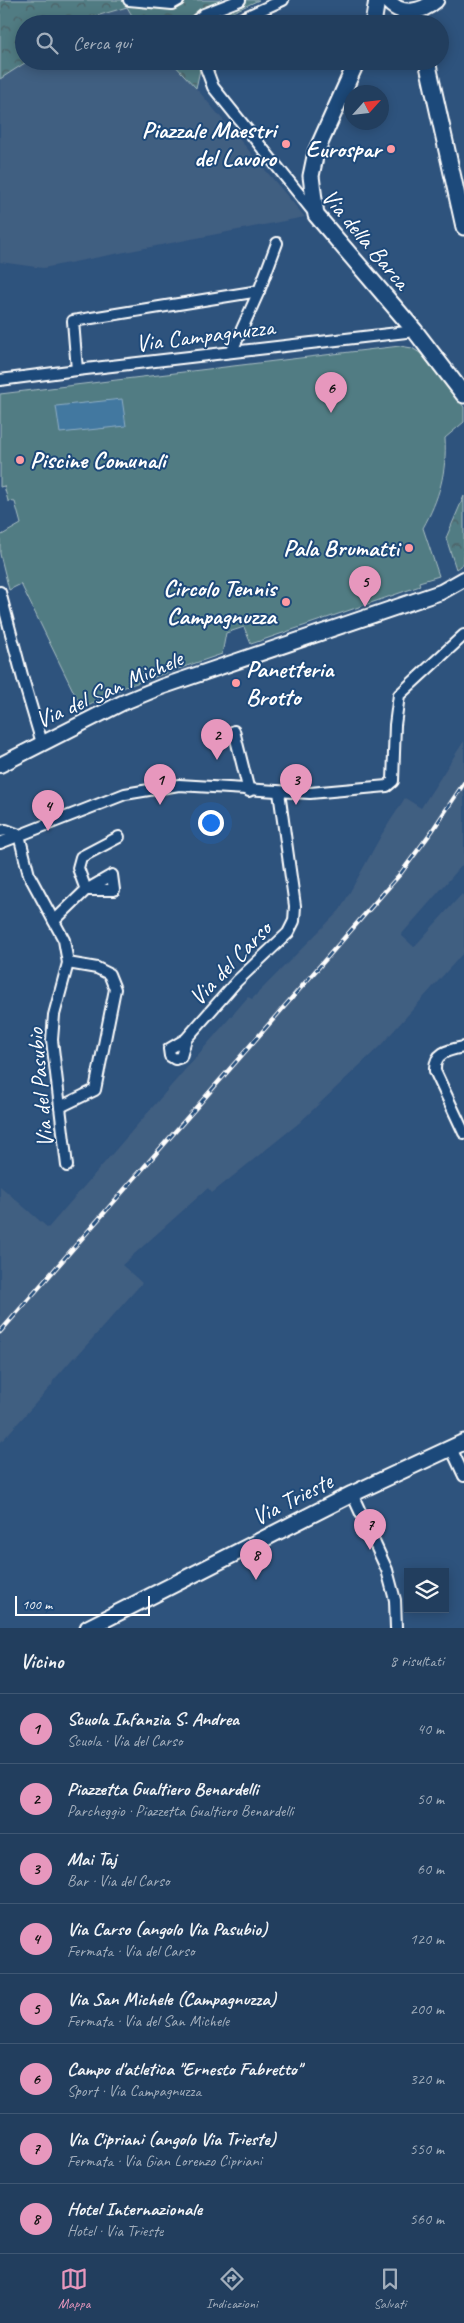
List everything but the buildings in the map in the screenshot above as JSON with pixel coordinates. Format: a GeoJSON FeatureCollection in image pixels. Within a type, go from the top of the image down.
{"type":"FeatureCollection","features":[{"type":"Feature","properties":{"kind":"main road"},"geometry":{"type":"LineString","coordinates":[[374,15],[377,0]]}},
{"type":"Feature","properties":{"kind":"main road"},"geometry":{"type":"LineString","coordinates":[[387,0],[399,10],[413,13],[432,4]]}},
{"type":"Feature","properties":{"kind":"main road"},"geometry":{"type":"LineString","coordinates":[[316,215],[310,176],[316,152],[353,70]]}},
{"type":"Feature","properties":{"kind":"main road"},"geometry":{"type":"LineString","coordinates":[[429,70],[464,227]]}},
{"type":"Feature","properties":{"kind":"main road","name":"Via della Barca"},"geometry":{"type":"LineString","coordinates":[[316,215],[415,331],[464,395]]}},
{"type":"Feature","properties":{"kind":"main road","name":"Via del San Michele"},"geometry":{"type":"LineString","coordinates":[[0,765],[122,703],[162,687],[440,592],[464,579]]}},
{"type":"Feature","properties":{"kind":"main road","name":"Via Trieste"},"geometry":{"type":"LineString","coordinates":[[88,1628],[352,1494],[457,1445]]}},
{"type":"Feature","properties":{"kind":"street"},"geometry":{"type":"LineString","coordinates":[[129,0],[172,4],[179,0]]}},
{"type":"Feature","properties":{"kind":"street"},"geometry":{"type":"LineString","coordinates":[[203,15],[240,0]]}},
{"type":"Feature","properties":{"kind":"street"},"geometry":{"type":"LineString","coordinates":[[250,15],[283,0]]}},
{"type":"Feature","properties":{"kind":"street","name":"Via della Barca"},"geometry":{"type":"LineString","coordinates":[[206,70],[213,88],[227,107],[316,215]]}},
{"type":"Feature","properties":{"kind":"street"},"geometry":{"type":"LineString","coordinates":[[232,351],[260,291],[277,242]]}},
{"type":"Feature","properties":{"kind":"street"},"geometry":{"type":"LineString","coordinates":[[77,370],[73,321],[260,291]]}},
{"type":"Feature","properties":{"kind":"street","name":"Via Campagnuzza"},"geometry":{"type":"LineString","coordinates":[[0,380],[232,351],[415,331]]}},
{"type":"Feature","properties":{"kind":"street"},"geometry":{"type":"LineString","coordinates":[[0,592],[42,743]]}},
{"type":"Feature","properties":{"kind":"street"},"geometry":{"type":"LineString","coordinates":[[0,843],[125,794],[179,786],[310,793],[390,785],[393,781],[394,725],[399,695],[464,635]]}},
{"type":"Feature","properties":{"kind":"street"},"geometry":{"type":"LineString","coordinates":[[234,731],[247,791]]}},
{"type":"Feature","properties":{"kind":"street","name":"Via del Carso"},"geometry":{"type":"LineString","coordinates":[[186,1039],[237,982],[288,933],[294,921],[295,906],[279,792]]}},
{"type":"Feature","properties":{"kind":"street"},"geometry":{"type":"LineString","coordinates":[[0,831],[6,830],[19,835]]}},
{"type":"Feature","properties":{"kind":"street","name":"Via del Pasubio"},"geometry":{"type":"LineString","coordinates":[[19,835],[29,875],[64,940],[68,963],[53,1023],[52,1040],[67,1166]]}},
{"type":"Feature","properties":{"kind":"street"},"geometry":{"type":"LineString","coordinates":[[54,921],[86,890],[78,868],[81,857],[119,837]]}},
{"type":"Feature","properties":{"kind":"street"},"geometry":{"type":"LineString","coordinates":[[60,1107],[95,1090],[115,989],[109,974],[97,968],[68,963]]}},
{"type":"Feature","properties":{"kind":"street"},"geometry":{"type":"LineString","coordinates":[[464,1047],[446,1050],[436,1059],[435,1064],[435,1070],[464,1133]]}},
{"type":"Feature","properties":{"kind":"street"},"geometry":{"type":"LineString","coordinates":[[457,1445],[464,1476]]}},
{"type":"Feature","properties":{"kind":"street"},"geometry":{"type":"LineString","coordinates":[[352,1494],[387,1570],[395,1600],[396,1628]]}},
{"type":"Feature","properties":{"kind":"shaded area"},"geometry":{"type":"Polygon","coordinates":[[[127,7],[132,15],[98,15],[127,7]]]}},
{"type":"Feature","properties":{"kind":"shaded area"},"geometry":{"type":"Polygon","coordinates":[[[15,69],[179,70],[305,217],[43,268],[0,262],[0,79],[15,69]]]}},
{"type":"Feature","properties":{"kind":"shaded area"},"geometry":{"type":"Polygon","coordinates":[[[122,399],[126,426],[60,433],[56,406],[122,399]]]}},
{"type":"Feature","properties":{"kind":"shaded area"},"geometry":{"type":"Polygon","coordinates":[[[464,741],[464,863],[401,935],[414,947],[462,894],[464,897],[464,952],[381,1045],[299,1123],[212,1193],[208,1188],[122,1265],[142,1283],[74,1357],[53,1381],[52,1385],[0,1443],[0,1186],[48,1228],[248,997],[252,999],[340,910],[382,834],[405,798],[421,808],[464,741]]]}},
{"type":"Feature","properties":{"kind":"green space"},"geometry":{"type":"Polygon","coordinates":[[[0,0],[259,0],[226,15],[132,15],[127,7],[100,15],[15,15],[15,69],[0,79],[0,0]]]}},
{"type":"Feature","properties":{"kind":"green space"},"geometry":{"type":"Polygon","coordinates":[[[179,70],[200,70],[196,88],[179,70]]]}},
{"type":"Feature","properties":{"kind":"green space"},"geometry":{"type":"Polygon","coordinates":[[[400,346],[412,348],[420,353],[464,407],[464,422],[445,438],[445,462],[441,485],[423,528],[439,576],[419,582],[420,586],[251,644],[244,627],[226,633],[222,654],[125,687],[82,709],[21,584],[9,590],[0,554],[0,536],[21,524],[15,502],[8,501],[4,486],[0,487],[0,394],[400,346]]]}},
{"type":"Feature","properties":{"kind":"green space"},"geometry":{"type":"Polygon","coordinates":[[[464,496],[464,563],[456,569],[446,538],[464,496]]]}},
{"type":"Feature","properties":{"kind":"railway"},"geometry":{"type":"LineString","coordinates":[[0,1332],[401,873],[464,783]]}},
{"type":"Feature","properties":{"kind":"place","name":"Piazzale Maestri del Lavoro"},"geometry":{"type":"Point","coordinates":[286,144]}},
{"type":"Feature","properties":{"kind":"place","name":"Eurospar"},"geometry":{"type":"Point","coordinates":[391,149]}},
{"type":"Feature","properties":{"kind":"place","name":"Campo d'atletica \"Ernesto Fabretto\""},"geometry":{"type":"Point","coordinates":[331,413]}},
{"type":"Feature","properties":{"kind":"place","name":"Piscine Comunali"},"geometry":{"type":"Point","coordinates":[20,460]}},
{"type":"Feature","properties":{"kind":"place","name":"Pala Brumatti"},"geometry":{"type":"Point","coordinates":[409,548]}},
{"type":"Feature","properties":{"kind":"place","name":"Circolo Tennis Campagnuzza"},"geometry":{"type":"Point","coordinates":[286,602]}},
{"type":"Feature","properties":{"kind":"place","name":"Via San Michele (Campagnuzza)"},"geometry":{"type":"Point","coordinates":[365,607]}},
{"type":"Feature","properties":{"kind":"place","name":"Panetteria Brotto"},"geometry":{"type":"Point","coordinates":[236,683]}},
{"type":"Feature","properties":{"kind":"place","name":"Piazzetta Gualtiero Benardelli"},"geometry":{"type":"Point","coordinates":[217,760]}},
{"type":"Feature","properties":{"kind":"place","name":"Scuola Infanzia S. Andrea"},"geometry":{"type":"Point","coordinates":[160,805]}},
{"type":"Feature","properties":{"kind":"place","name":"Mai Taj"},"geometry":{"type":"Point","coordinates":[296,805]}},
{"type":"Feature","properties":{"kind":"place","name":"Via Carso (angolo Via Pasubio)"},"geometry":{"type":"Point","coordinates":[48,831]}},
{"type":"Feature","properties":{"kind":"place","name":"Via Cipriani (angolo Via Trieste)"},"geometry":{"type":"Point","coordinates":[370,1550]}},
{"type":"Feature","properties":{"kind":"place","name":"Hotel Internazionale"},"geometry":{"type":"Point","coordinates":[256,1580]}}]}
